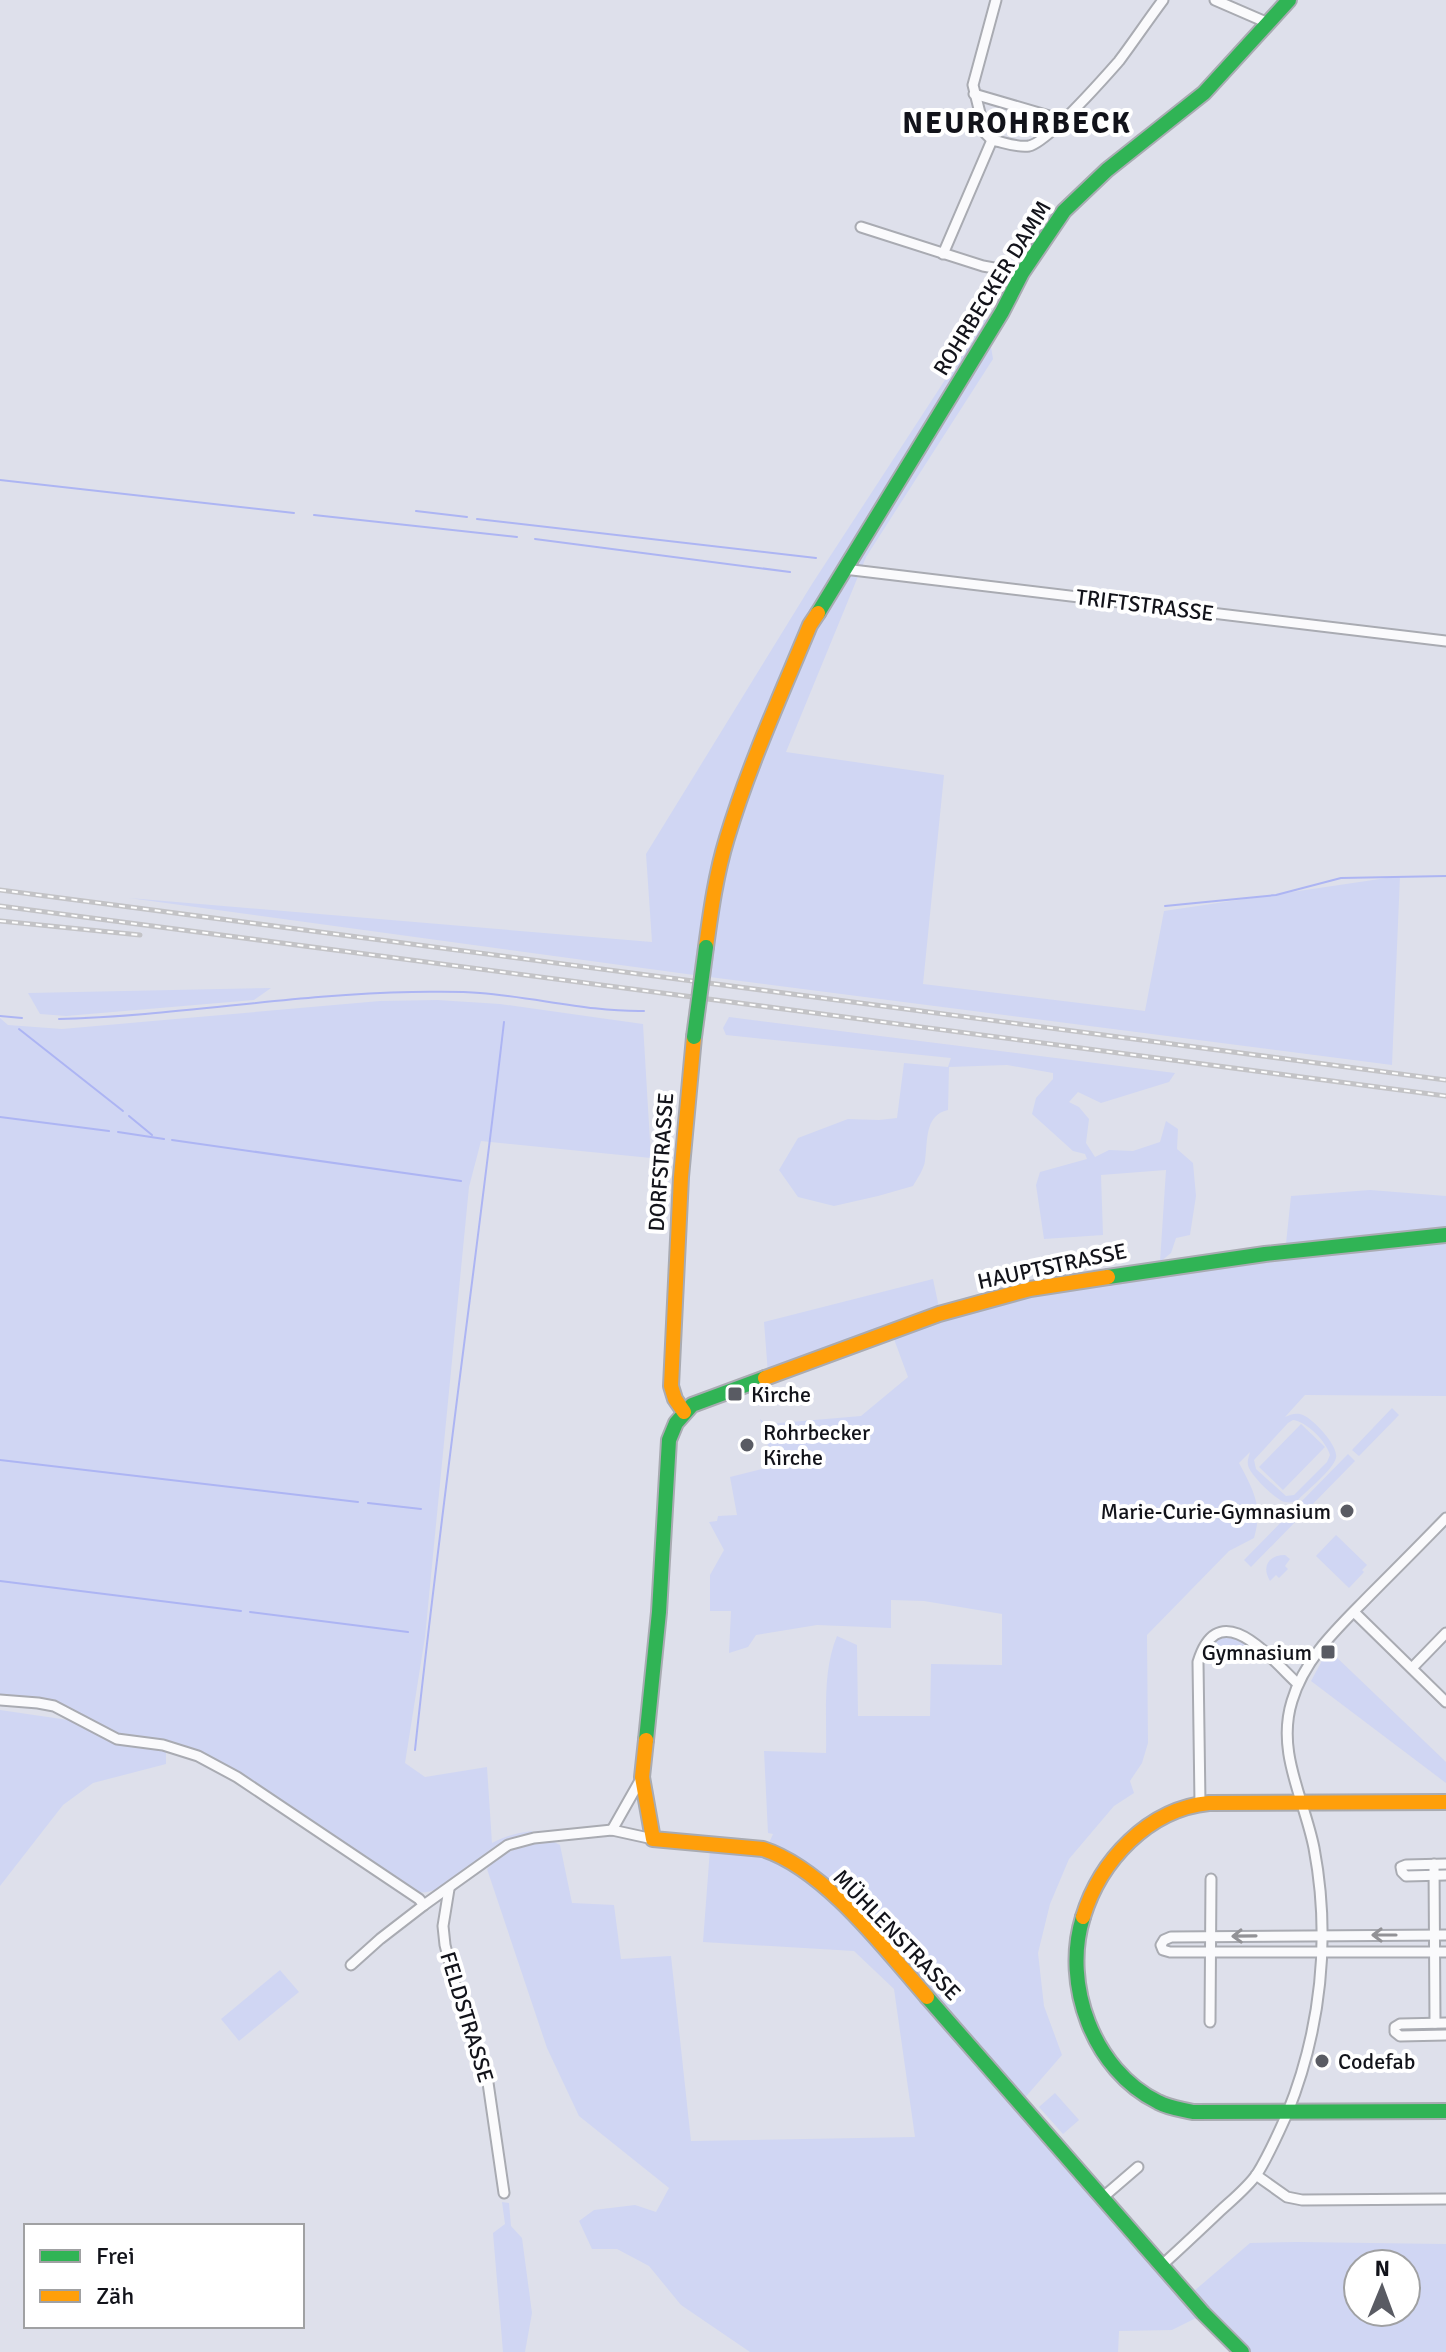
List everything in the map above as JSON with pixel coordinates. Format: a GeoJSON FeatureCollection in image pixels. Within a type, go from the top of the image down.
{"type":"FeatureCollection","features":[{"type":"Feature","properties":{"kind":"street"},"geometry":{"type":"LineString","coordinates":[[996,0],[973,85],[974,94],[985,133],[992,140],[1016,146],[1038,142],[1063,120],[1118,61],[1163,0]]}},
{"type":"Feature","properties":{"kind":"street"},"geometry":{"type":"LineString","coordinates":[[1215,0],[1268,23]]}},
{"type":"Feature","properties":{"kind":"street","name":"ROHRBECKER DAMM"},"geometry":{"type":"LineString","coordinates":[[844,569],[1002,312],[1022,273],[1064,211],[1107,170],[1204,93],[1289,0]]}},
{"type":"Feature","properties":{"kind":"street"},"geometry":{"type":"LineString","coordinates":[[974,94],[1063,120]]}},
{"type":"Feature","properties":{"kind":"street"},"geometry":{"type":"LineString","coordinates":[[943,254],[992,140]]}},
{"type":"Feature","properties":{"kind":"street"},"geometry":{"type":"LineString","coordinates":[[861,227],[983,266],[1022,273]]}},
{"type":"Feature","properties":{"kind":"street","name":"TRIFTSTRASSE"},"geometry":{"type":"LineString","coordinates":[[844,569],[1446,641]]}},
{"type":"Feature","properties":{"kind":"street","name":"DORFSTRASSE"},"geometry":{"type":"LineString","coordinates":[[684,1412],[671,1386],[681,1168],[694,1037],[715,883],[734,819],[810,625],[844,569]]}},
{"type":"Feature","properties":{"kind":"street","name":"HAUPTSTRASSE"},"geometry":{"type":"LineString","coordinates":[[684,1412],[692,1405],[733,1389],[939,1314],[1030,1289],[1265,1254],[1446,1235]]}},
{"type":"Feature","properties":{"kind":"street"},"geometry":{"type":"LineString","coordinates":[[351,1965],[424,1905],[508,1845],[534,1838],[612,1830],[653,1839],[642,1777],[659,1612],[667,1446],[670,1433],[684,1412]]}},
{"type":"Feature","properties":{"kind":"street"},"geometry":{"type":"LineString","coordinates":[[1161,2266],[1256,2175],[1287,2112],[1312,2038],[1320,1984],[1322,1935],[1313,1845],[1287,1748],[1287,1722],[1298,1684],[1311,1659],[1446,1518]]}},
{"type":"Feature","properties":{"kind":"street"},"geometry":{"type":"LineString","coordinates":[[1354,1612],[1446,1702]]}},
{"type":"Feature","properties":{"kind":"street"},"geometry":{"type":"LineString","coordinates":[[1200,1803],[1198,1662],[1208,1641],[1224,1633],[1246,1636],[1298,1684]]}},
{"type":"Feature","properties":{"kind":"street"},"geometry":{"type":"LineString","coordinates":[[1412,1668],[1446,1633]]}},
{"type":"Feature","properties":{"kind":"street"},"geometry":{"type":"LineString","coordinates":[[0,1700],[54,1706],[117,1739],[163,1745],[198,1756],[250,1786],[424,1905]]}},
{"type":"Feature","properties":{"kind":"street"},"geometry":{"type":"LineString","coordinates":[[612,1830],[642,1777]]}},
{"type":"Feature","properties":{"kind":"street"},"geometry":{"type":"LineString","coordinates":[[1446,1802],[1200,1803],[1178,1810],[1132,1837],[1108,1862],[1092,1889],[1075,1946],[1077,1987],[1083,2013],[1107,2058],[1148,2096],[1169,2107],[1193,2112],[1446,2111]]}},
{"type":"Feature","properties":{"kind":"street","name":"MÜHLENSTRASSE"},"geometry":{"type":"LineString","coordinates":[[653,1839],[674,1844],[775,1851],[833,1894],[882,1945],[1161,2266],[1242,2352]]}},
{"type":"Feature","properties":{"kind":"street"},"geometry":{"type":"LineString","coordinates":[[1434,1864],[1440,1935],[1441,2023],[1400,2024],[1395,2027],[1395,2032],[1400,2036],[1446,2035]]}},
{"type":"Feature","properties":{"kind":"street"},"geometry":{"type":"LineString","coordinates":[[1446,1864],[1403,1865],[1402,1872],[1406,1876],[1446,1875]]}},
{"type":"Feature","properties":{"kind":"street"},"geometry":{"type":"LineString","coordinates":[[1210,2022],[1211,1879]]}},
{"type":"Feature","properties":{"kind":"street","name":"FELDSTRASSE"},"geometry":{"type":"LineString","coordinates":[[449,1889],[443,1926],[445,1945],[487,2076],[504,2193]]}},
{"type":"Feature","properties":{"kind":"street"},"geometry":{"type":"LineString","coordinates":[[1440,1935],[1171,1937],[1161,1945],[1163,1950],[1170,1952],[1440,1952]]}},
{"type":"Feature","properties":{"kind":"street"},"geometry":{"type":"LineString","coordinates":[[1102,2198],[1138,2167]]}},
{"type":"Feature","properties":{"kind":"street"},"geometry":{"type":"LineString","coordinates":[[1256,2175],[1287,2197],[1302,2200],[1446,2199]]}},
{"type":"Feature","properties":{"kind":"shaded area"},"geometry":{"type":"Polygon","coordinates":[[[986,317],[993,359],[866,557],[786,752],[944,775],[923,984],[1145,1011],[1164,911],[1400,876],[1392,1065],[129,898],[652,942],[646,854],[812,584],[986,317]]]}},
{"type":"Feature","properties":{"kind":"shaded area"},"geometry":{"type":"Polygon","coordinates":[[[271,988],[254,1000],[66,1016],[40,1014],[28,993],[271,988]]]}},
{"type":"Feature","properties":{"kind":"shaded area"},"geometry":{"type":"Polygon","coordinates":[[[437,1000],[500,1004],[643,1024],[651,1158],[481,1141],[469,1187],[425,1637],[405,1763],[425,1777],[487,1767],[492,1843],[521,1833],[532,1831],[533,1835],[496,1847],[438,1889],[414,1892],[217,1761],[186,1746],[166,1742],[166,1764],[93,1783],[63,1805],[0,1886],[0,1710],[82,1722],[62,1706],[0,1696],[0,1018],[8,1025],[62,1029],[380,1001],[437,1000]]]}},
{"type":"Feature","properties":{"kind":"shaded area"},"geometry":{"type":"Polygon","coordinates":[[[729,1017],[1175,1073],[1169,1082],[1101,1103],[1078,1092],[1069,1102],[1079,1107],[1089,1119],[1086,1143],[1095,1157],[1109,1150],[1133,1151],[1160,1142],[1166,1121],[1178,1129],[1177,1149],[1193,1163],[1196,1196],[1190,1235],[1176,1238],[1171,1253],[1160,1262],[1166,1170],[1101,1175],[1103,1235],[1044,1239],[1036,1185],[1040,1172],[1087,1159],[1085,1154],[1073,1151],[1032,1114],[1036,1098],[1053,1079],[1053,1073],[1007,1065],[949,1067],[948,1110],[940,1113],[931,1123],[924,1164],[913,1186],[834,1206],[798,1197],[779,1170],[798,1138],[848,1119],[897,1118],[904,1063],[948,1067],[951,1058],[726,1035],[723,1028],[729,1017]]]}},
{"type":"Feature","properties":{"kind":"shaded area"},"geometry":{"type":"Polygon","coordinates":[[[1370,1190],[1446,1196],[1446,1396],[1305,1395],[1285,1417],[1300,1414],[1313,1422],[1330,1440],[1336,1458],[1325,1474],[1293,1502],[1281,1500],[1258,1480],[1248,1465],[1250,1452],[1239,1463],[1256,1499],[1258,1517],[1254,1538],[1229,1551],[1147,1635],[1148,1743],[1142,1763],[1130,1781],[1134,1793],[1114,1806],[1069,1859],[1050,1904],[1038,1953],[1044,2006],[1062,2055],[1023,2100],[843,1897],[768,1845],[773,1834],[768,1833],[764,1751],[826,1753],[827,1679],[837,1636],[857,1645],[858,1716],[930,1716],[931,1664],[1002,1665],[1002,1614],[924,1601],[891,1600],[891,1628],[817,1625],[756,1635],[748,1647],[729,1653],[731,1611],[710,1611],[710,1575],[724,1550],[709,1522],[717,1521],[718,1516],[737,1515],[730,1477],[774,1466],[760,1419],[767,1424],[861,1416],[908,1377],[891,1331],[768,1374],[764,1322],[933,1279],[941,1317],[1028,1293],[1285,1253],[1291,1196],[1370,1190]],[[1293,1420],[1254,1460],[1256,1469],[1286,1496],[1294,1495],[1327,1462],[1330,1455],[1315,1433],[1293,1420]]]}},
{"type":"Feature","properties":{"kind":"shaded area"},"geometry":{"type":"Polygon","coordinates":[[[1392,1408],[1399,1415],[1359,1456],[1352,1450],[1392,1408]]]}},
{"type":"Feature","properties":{"kind":"shaded area"},"geometry":{"type":"Polygon","coordinates":[[[1301,1424],[1325,1447],[1283,1490],[1259,1467],[1301,1424]]]}},
{"type":"Feature","properties":{"kind":"shaded area"},"geometry":{"type":"Polygon","coordinates":[[[1348,1454],[1355,1461],[1251,1567],[1244,1560],[1348,1454]]]}},
{"type":"Feature","properties":{"kind":"shaded area"},"geometry":{"type":"Polygon","coordinates":[[[1336,1535],[1367,1565],[1349,1588],[1316,1556],[1336,1535]]]}},
{"type":"Feature","properties":{"kind":"shaded area"},"geometry":{"type":"Polygon","coordinates":[[[1285,1555],[1290,1559],[1285,1566],[1288,1569],[1279,1578],[1276,1575],[1270,1581],[1266,1571],[1268,1562],[1285,1555]]]}},
{"type":"Feature","properties":{"kind":"shaded area"},"geometry":{"type":"Polygon","coordinates":[[[1234,1636],[1250,1644],[1242,1653],[1221,1653],[1211,1643],[1222,1637],[1234,1636]]]}},
{"type":"Feature","properties":{"kind":"shaded area"},"geometry":{"type":"Polygon","coordinates":[[[1331,1652],[1446,1762],[1446,1783],[1311,1681],[1324,1657],[1331,1652]]]}},
{"type":"Feature","properties":{"kind":"shaded area"},"geometry":{"type":"Polygon","coordinates":[[[550,1840],[560,1845],[572,1903],[614,1905],[621,1959],[671,1956],[691,2141],[915,2137],[894,1989],[854,1951],[703,1942],[710,1849],[774,1856],[827,1895],[864,1933],[1200,2316],[1172,2330],[1119,2331],[1118,2352],[750,2352],[681,2305],[649,2266],[617,2249],[592,2249],[579,2221],[594,2210],[635,2205],[656,2212],[669,2188],[579,2116],[547,2048],[487,1869],[516,1849],[550,1840]]]}},
{"type":"Feature","properties":{"kind":"shaded area"},"geometry":{"type":"Polygon","coordinates":[[[280,1970],[299,1992],[239,2041],[221,2019],[280,1970]]]}},
{"type":"Feature","properties":{"kind":"shaded area"},"geometry":{"type":"Polygon","coordinates":[[[1055,2093],[1079,2120],[1063,2134],[1039,2107],[1055,2093]]]}},
{"type":"Feature","properties":{"kind":"shaded area"},"geometry":{"type":"Polygon","coordinates":[[[502,2202],[509,2203],[511,2226],[522,2238],[532,2313],[525,2352],[503,2352],[493,2233],[505,2224],[502,2202]]]}},
{"type":"Feature","properties":{"kind":"shaded area"},"geometry":{"type":"Polygon","coordinates":[[[1250,2243],[1446,2244],[1446,2352],[1251,2352],[1194,2291],[1250,2243]]]}},
{"type":"Feature","properties":{"kind":"waterway"},"geometry":{"type":"LineString","coordinates":[[0,480],[294,513]]}},
{"type":"Feature","properties":{"kind":"waterway"},"geometry":{"type":"LineString","coordinates":[[416,511],[467,517]]}},
{"type":"Feature","properties":{"kind":"waterway"},"geometry":{"type":"LineString","coordinates":[[314,515],[517,537]]}},
{"type":"Feature","properties":{"kind":"waterway"},"geometry":{"type":"LineString","coordinates":[[477,519],[816,558]]}},
{"type":"Feature","properties":{"kind":"waterway"},"geometry":{"type":"LineString","coordinates":[[535,539],[790,572]]}},
{"type":"Feature","properties":{"kind":"waterway"},"geometry":{"type":"LineString","coordinates":[[1165,906],[1276,895],[1341,878],[1446,876]]}},
{"type":"Feature","properties":{"kind":"waterway"},"geometry":{"type":"LineString","coordinates":[[59,1019],[412,992],[480,993],[603,1009],[644,1011]]}},
{"type":"Feature","properties":{"kind":"waterway"},"geometry":{"type":"LineString","coordinates":[[0,1016],[22,1018]]}},
{"type":"Feature","properties":{"kind":"waterway"},"geometry":{"type":"LineString","coordinates":[[415,1750],[504,1022]]}},
{"type":"Feature","properties":{"kind":"waterway"},"geometry":{"type":"LineString","coordinates":[[19,1029],[123,1111]]}},
{"type":"Feature","properties":{"kind":"waterway"},"geometry":{"type":"LineString","coordinates":[[129,1116],[152,1135]]}},
{"type":"Feature","properties":{"kind":"waterway"},"geometry":{"type":"LineString","coordinates":[[0,1117],[109,1131]]}},
{"type":"Feature","properties":{"kind":"waterway"},"geometry":{"type":"LineString","coordinates":[[118,1132],[164,1139]]}},
{"type":"Feature","properties":{"kind":"waterway"},"geometry":{"type":"LineString","coordinates":[[172,1140],[461,1181]]}},
{"type":"Feature","properties":{"kind":"waterway"},"geometry":{"type":"LineString","coordinates":[[0,1460],[358,1502]]}},
{"type":"Feature","properties":{"kind":"waterway"},"geometry":{"type":"LineString","coordinates":[[368,1503],[421,1509]]}},
{"type":"Feature","properties":{"kind":"waterway"},"geometry":{"type":"LineString","coordinates":[[0,1581],[241,1611]]}},
{"type":"Feature","properties":{"kind":"waterway"},"geometry":{"type":"LineString","coordinates":[[250,1612],[408,1632]]}},
{"type":"Feature","properties":{"kind":"railway"},"geometry":{"type":"LineString","coordinates":[[0,890],[1446,1080]]}},
{"type":"Feature","properties":{"kind":"railway"},"geometry":{"type":"LineString","coordinates":[[0,906],[1446,1096]]}},
{"type":"Feature","properties":{"kind":"railway"},"geometry":{"type":"LineString","coordinates":[[0,921],[140,935]]}},
{"type":"Feature","properties":{"kind":"traffic: fast"},"geometry":{"type":"LineString","coordinates":[[818,613],[1002,312],[1022,273],[1064,211],[1107,170],[1204,93],[1289,0]]}},
{"type":"Feature","properties":{"kind":"traffic: fast"},"geometry":{"type":"LineString","coordinates":[[694,1037],[706,947]]}},
{"type":"Feature","properties":{"kind":"traffic: fast"},"geometry":{"type":"LineString","coordinates":[[1108,1277],[1265,1254],[1446,1235]]}},
{"type":"Feature","properties":{"kind":"traffic: fast"},"geometry":{"type":"LineString","coordinates":[[646,1740],[659,1612],[669,1440],[676,1423],[692,1405],[765,1378]]}},
{"type":"Feature","properties":{"kind":"traffic: fast"},"geometry":{"type":"LineString","coordinates":[[1083,1917],[1077,1970],[1080,1997],[1088,2023],[1116,2069],[1135,2088],[1158,2102],[1193,2112],[1446,2111]]}},
{"type":"Feature","properties":{"kind":"traffic: fast"},"geometry":{"type":"LineString","coordinates":[[927,1997],[1203,2313],[1242,2352]]}},
{"type":"Feature","properties":{"kind":"traffic: slow"},"geometry":{"type":"LineString","coordinates":[[706,947],[720,865],[736,811],[755,757],[810,625],[818,613]]}},
{"type":"Feature","properties":{"kind":"traffic: slow"},"geometry":{"type":"LineString","coordinates":[[684,1412],[671,1386],[681,1177],[694,1037]]}},
{"type":"Feature","properties":{"kind":"traffic: slow"},"geometry":{"type":"LineString","coordinates":[[765,1378],[939,1314],[1030,1289],[1108,1277]]}},
{"type":"Feature","properties":{"kind":"traffic: slow"},"geometry":{"type":"LineString","coordinates":[[646,1740],[642,1777],[653,1839],[763,1849],[786,1859],[809,1874],[852,1912],[927,1997]]}},
{"type":"Feature","properties":{"kind":"traffic: slow"},"geometry":{"type":"LineString","coordinates":[[1083,1917],[1101,1876],[1130,1841],[1166,1815],[1187,1807],[1209,1803],[1446,1802]]}},
{"type":"Feature","properties":{"kind":"place","name":"Kirche"},"geometry":{"type":"Point","coordinates":[735,1394]}},
{"type":"Feature","properties":{"kind":"place","name":"Rohrbecker Kirche"},"geometry":{"type":"Point","coordinates":[747,1445]}},
{"type":"Feature","properties":{"kind":"place","name":"Marie-Curie-Gymnasium"},"geometry":{"type":"Point","coordinates":[1347,1511]}},
{"type":"Feature","properties":{"kind":"place","name":"Gymnasium"},"geometry":{"type":"Point","coordinates":[1328,1652]}},
{"type":"Feature","properties":{"kind":"place","name":"Codefab"},"geometry":{"type":"Point","coordinates":[1322,2061]}},
{"type":"Feature","properties":{"kind":"district","name":"NEUROHRBECK"},"geometry":{"type":"Point","coordinates":[1017,123]}}]}
